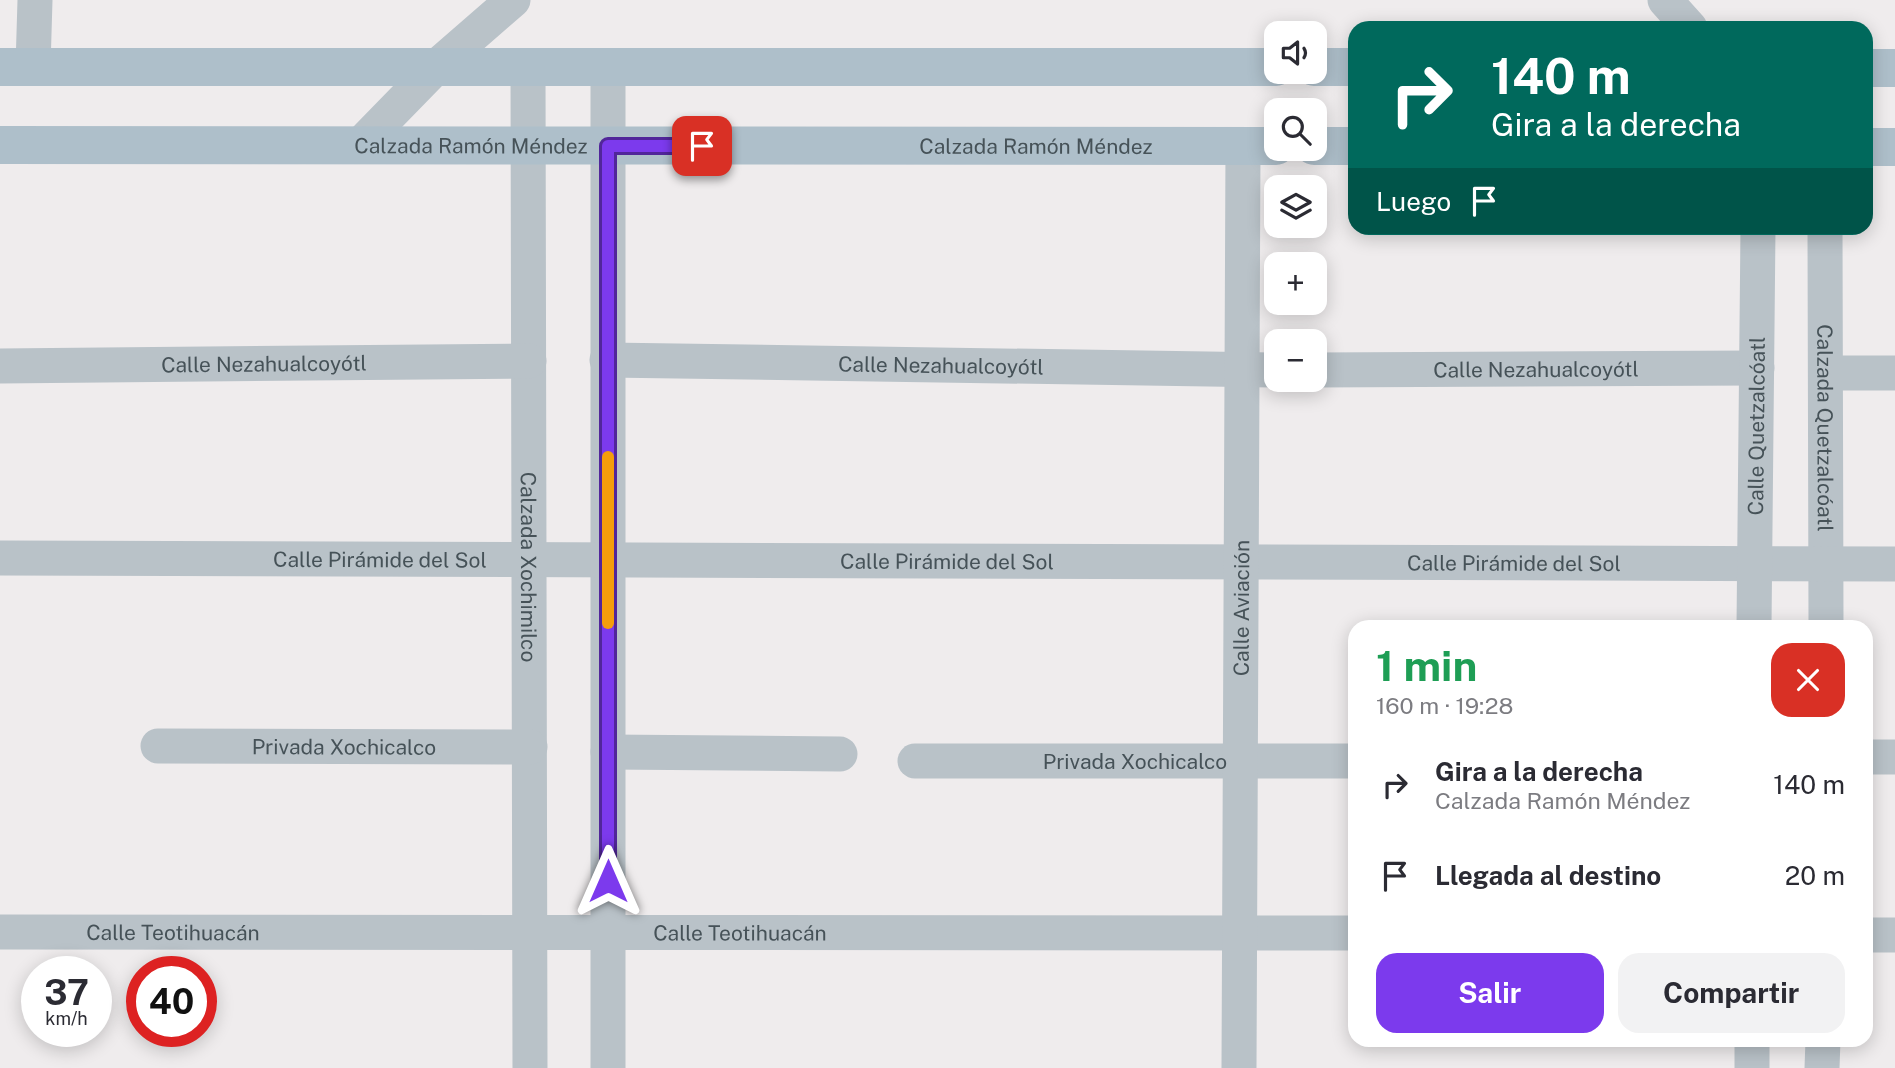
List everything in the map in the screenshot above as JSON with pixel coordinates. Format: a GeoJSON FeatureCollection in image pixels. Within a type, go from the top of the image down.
{"type":"FeatureCollection","features":[{"type":"Feature","properties":{"kind":"main road"},"geometry":{"type":"LineString","coordinates":[[17,67],[1264,67]]}},
{"type":"Feature","properties":{"kind":"main road"},"geometry":{"type":"LineString","coordinates":[[1327,67],[1348,67]]}},
{"type":"Feature","properties":{"kind":"main road"},"geometry":{"type":"LineString","coordinates":[[1873,68],[1895,68]]}},
{"type":"Feature","properties":{"kind":"main road","name":"Calzada Ramón Méndez"},"geometry":{"type":"LineString","coordinates":[[0,145],[1259,146]]}},
{"type":"Feature","properties":{"kind":"main road"},"geometry":{"type":"LineString","coordinates":[[1327,146],[1348,146]]}},
{"type":"Feature","properties":{"kind":"main road"},"geometry":{"type":"LineString","coordinates":[[1873,147],[1895,147]]}},
{"type":"Feature","properties":{"kind":"street"},"geometry":{"type":"LineString","coordinates":[[17,67],[35,0]]}},
{"type":"Feature","properties":{"kind":"street"},"geometry":{"type":"LineString","coordinates":[[360,145],[436,67],[513,0]]}},
{"type":"Feature","properties":{"kind":"street"},"geometry":{"type":"LineString","coordinates":[[1665,0],[1684,21]]}},
{"type":"Feature","properties":{"kind":"street","name":"Calzada Xochimilco"},"geometry":{"type":"LineString","coordinates":[[528,67],[530,1068]]}},
{"type":"Feature","properties":{"kind":"street"},"geometry":{"type":"LineString","coordinates":[[608,67],[608,1068]]}},
{"type":"Feature","properties":{"kind":"street","name":"Calle Aviación"},"geometry":{"type":"LineString","coordinates":[[1239,1068],[1242,370],[1259,146]]}},
{"type":"Feature","properties":{"kind":"street","name":"Calle Quetzalcóatl"},"geometry":{"type":"LineString","coordinates":[[1754,620],[1758,235]]}},
{"type":"Feature","properties":{"kind":"street","name":"Calzada Quetzalcóatl"},"geometry":{"type":"LineString","coordinates":[[1825,235],[1826,620]]}},
{"type":"Feature","properties":{"kind":"street","name":"Calle Nezahualcoyótl"},"geometry":{"type":"LineString","coordinates":[[0,366],[528,360]]}},
{"type":"Feature","properties":{"kind":"street","name":"Calle Nezahualcoyótl"},"geometry":{"type":"LineString","coordinates":[[607,360],[1264,370]]}},
{"type":"Feature","properties":{"kind":"street","name":"Calle Nezahualcoyótl"},"geometry":{"type":"LineString","coordinates":[[1327,370],[1757,368]]}},
{"type":"Feature","properties":{"kind":"street"},"geometry":{"type":"LineString","coordinates":[[1826,373],[1895,373]]}},
{"type":"Feature","properties":{"kind":"street","name":"Calle Pirámide del Sol"},"geometry":{"type":"LineString","coordinates":[[0,558],[1895,564]]}},
{"type":"Feature","properties":{"kind":"street","name":"Privada Xochicalco"},"geometry":{"type":"LineString","coordinates":[[158,746],[530,747]]}},
{"type":"Feature","properties":{"kind":"street"},"geometry":{"type":"LineString","coordinates":[[608,752],[839,754]]}},
{"type":"Feature","properties":{"kind":"street"},"geometry":{"type":"LineString","coordinates":[[1873,757],[1895,757]]}},
{"type":"Feature","properties":{"kind":"street","name":"Privada Xochicalco"},"geometry":{"type":"LineString","coordinates":[[915,761],[1348,761]]}},
{"type":"Feature","properties":{"kind":"street","name":"Calle Teotihuacán"},"geometry":{"type":"LineString","coordinates":[[0,932],[1348,933]]}},
{"type":"Feature","properties":{"kind":"street"},"geometry":{"type":"LineString","coordinates":[[1873,934],[1895,935]]}},
{"type":"Feature","properties":{"kind":"street"},"geometry":{"type":"LineString","coordinates":[[1752,1047],[1752,1068]]}},
{"type":"Feature","properties":{"kind":"street"},"geometry":{"type":"LineString","coordinates":[[1822,1068],[1823,1047]]}},
{"type":"Feature","properties":{"kind":"slow traffic"},"geometry":{"type":"LineString","coordinates":[[608,457],[608,623]]}},
{"type":"Feature","properties":{"kind":"route"},"geometry":{"type":"LineString","coordinates":[[608,881],[608,146],[702,146]]}}]}
